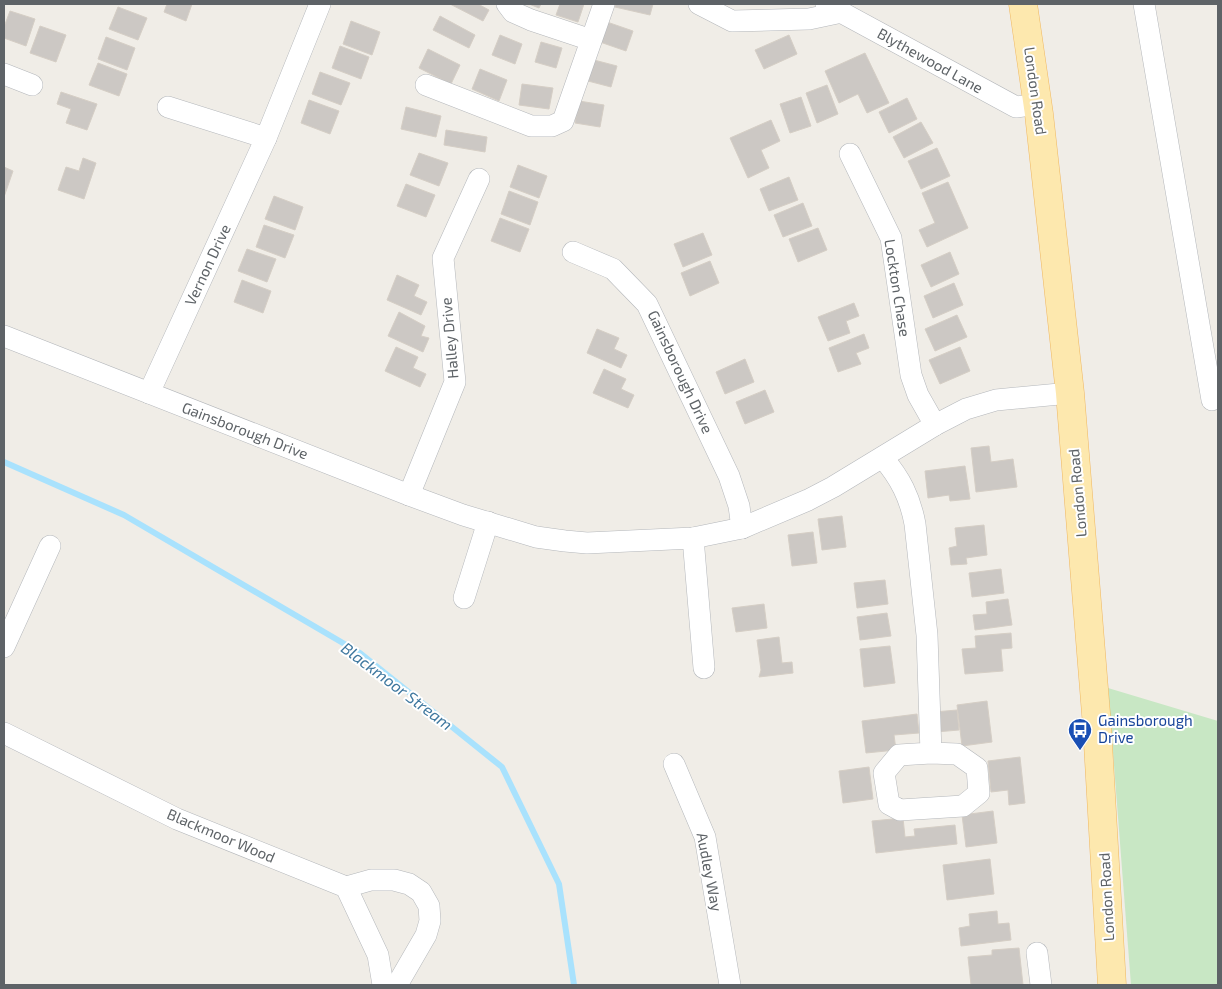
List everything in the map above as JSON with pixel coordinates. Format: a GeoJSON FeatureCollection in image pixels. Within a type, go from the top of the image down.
{"type":"FeatureCollection","features":[{"type":"Feature","properties":{"kind":"main road","name":"London Road"},"geometry":{"type":"LineString","coordinates":[[1023,4],[1037,104],[1070,392],[1097,726],[1112,985]]}},
{"type":"Feature","properties":{"kind":"street","name":"Vernon Drive"},"geometry":{"type":"LineString","coordinates":[[149,393],[266,138],[320,4]]}},
{"type":"Feature","properties":{"kind":"street"},"geometry":{"type":"LineString","coordinates":[[507,4],[513,12],[531,20],[591,40]]}},
{"type":"Feature","properties":{"kind":"street"},"geometry":{"type":"LineString","coordinates":[[426,85],[531,126],[552,126],[563,121],[604,4]]}},
{"type":"Feature","properties":{"kind":"street"},"geometry":{"type":"LineString","coordinates":[[699,4],[732,21],[809,19],[834,8]]}},
{"type":"Feature","properties":{"kind":"street"},"geometry":{"type":"LineString","coordinates":[[1144,4],[1212,400]]}},
{"type":"Feature","properties":{"kind":"street","name":"Blythewood Lane"},"geometry":{"type":"LineString","coordinates":[[834,8],[1016,107],[1037,104]]}},
{"type":"Feature","properties":{"kind":"street"},"geometry":{"type":"LineString","coordinates":[[4,74],[32,84]]}},
{"type":"Feature","properties":{"kind":"street"},"geometry":{"type":"LineString","coordinates":[[168,106],[266,138]]}},
{"type":"Feature","properties":{"kind":"street","name":"Lockton Chase"},"geometry":{"type":"LineString","coordinates":[[850,154],[890,238],[911,375],[918,395],[935,426]]}},
{"type":"Feature","properties":{"kind":"street","name":"Halley Drive"},"geometry":{"type":"LineString","coordinates":[[409,495],[456,382],[443,258],[479,179]]}},
{"type":"Feature","properties":{"kind":"street","name":"Gainsborough Drive"},"geometry":{"type":"LineString","coordinates":[[573,252],[613,269],[647,304],[730,476],[742,528]]}},
{"type":"Feature","properties":{"kind":"street","name":"Gainsborough Drive"},"geometry":{"type":"LineString","coordinates":[[4,336],[409,495],[536,537],[586,543],[693,538],[742,528],[825,492],[966,409],[996,400],[1070,392]]}},
{"type":"Feature","properties":{"kind":"street"},"geometry":{"type":"LineString","coordinates":[[883,458],[897,476],[912,506],[915,524],[927,635],[931,753]]}},
{"type":"Feature","properties":{"kind":"street"},"geometry":{"type":"LineString","coordinates":[[464,598],[488,522]]}},
{"type":"Feature","properties":{"kind":"street"},"geometry":{"type":"LineString","coordinates":[[693,538],[704,668]]}},
{"type":"Feature","properties":{"kind":"street"},"geometry":{"type":"LineString","coordinates":[[4,647],[50,546]]}},
{"type":"Feature","properties":{"kind":"street","name":"Blackmoor Wood"},"geometry":{"type":"LineString","coordinates":[[4,733],[177,819],[346,887]]}},
{"type":"Feature","properties":{"kind":"street","name":"Audley Way"},"geometry":{"type":"LineString","coordinates":[[674,764],[705,837],[730,985]]}},
{"type":"Feature","properties":{"kind":"street"},"geometry":{"type":"LineString","coordinates":[[383,985],[378,955],[346,887],[371,880],[394,880],[409,884],[421,892],[429,906],[430,921],[426,935],[397,985]]}},
{"type":"Feature","properties":{"kind":"street"},"geometry":{"type":"LineString","coordinates":[[1037,953],[1041,985]]}},
{"type":"Feature","properties":{"kind":"green space"},"geometry":{"type":"Polygon","coordinates":[[[1108,688],[1218,721],[1218,985],[1131,985],[1108,688]]]}},
{"type":"Feature","properties":{"kind":"building"},"geometry":{"type":"Polygon","coordinates":[[[167,4],[192,4],[186,21],[164,12],[167,4]]]}},
{"type":"Feature","properties":{"kind":"building"},"geometry":{"type":"Polygon","coordinates":[[[450,4],[478,4],[489,10],[483,21],[450,4]]]}},
{"type":"Feature","properties":{"kind":"building"},"geometry":{"type":"Polygon","coordinates":[[[529,4],[541,4],[539,8],[529,4]]]}},
{"type":"Feature","properties":{"kind":"building"},"geometry":{"type":"Polygon","coordinates":[[[560,4],[584,4],[578,22],[556,15],[560,4]]]}},
{"type":"Feature","properties":{"kind":"building"},"geometry":{"type":"Polygon","coordinates":[[[616,4],[653,4],[650,15],[615,7],[616,4]]]}},
{"type":"Feature","properties":{"kind":"building"},"geometry":{"type":"Polygon","coordinates":[[[118,7],[147,18],[138,40],[109,29],[118,7]]]}},
{"type":"Feature","properties":{"kind":"building"},"geometry":{"type":"Polygon","coordinates":[[[10,11],[35,19],[26,46],[4,38],[4,27],[10,11]]]}},
{"type":"Feature","properties":{"kind":"building"},"geometry":{"type":"Polygon","coordinates":[[[440,16],[475,35],[469,48],[433,30],[440,16]]]}},
{"type":"Feature","properties":{"kind":"building"},"geometry":{"type":"Polygon","coordinates":[[[351,21],[380,32],[372,55],[343,44],[351,21]]]}},
{"type":"Feature","properties":{"kind":"building"},"geometry":{"type":"Polygon","coordinates":[[[607,22],[633,31],[626,51],[600,42],[607,22]]]}},
{"type":"Feature","properties":{"kind":"building"},"geometry":{"type":"Polygon","coordinates":[[[40,26],[66,35],[56,62],[30,53],[40,26]]]}},
{"type":"Feature","properties":{"kind":"building"},"geometry":{"type":"Polygon","coordinates":[[[500,35],[522,44],[515,64],[492,55],[500,35]]]}},
{"type":"Feature","properties":{"kind":"building"},"geometry":{"type":"Polygon","coordinates":[[[789,35],[797,54],[764,69],[755,50],[789,35]]]}},
{"type":"Feature","properties":{"kind":"building"},"geometry":{"type":"Polygon","coordinates":[[[106,37],[135,48],[127,70],[98,59],[106,37]]]}},
{"type":"Feature","properties":{"kind":"building"},"geometry":{"type":"Polygon","coordinates":[[[541,42],[562,48],[556,68],[535,62],[541,42]]]}},
{"type":"Feature","properties":{"kind":"building"},"geometry":{"type":"Polygon","coordinates":[[[340,46],[369,57],[361,79],[332,68],[340,46]]]}},
{"type":"Feature","properties":{"kind":"building"},"geometry":{"type":"Polygon","coordinates":[[[428,49],[460,65],[451,84],[419,68],[428,49]]]}},
{"type":"Feature","properties":{"kind":"building"},"geometry":{"type":"Polygon","coordinates":[[[865,53],[889,103],[867,113],[858,94],[839,103],[825,71],[865,53]]]}},
{"type":"Feature","properties":{"kind":"building"},"geometry":{"type":"Polygon","coordinates":[[[594,60],[617,66],[611,87],[588,81],[594,60]]]}},
{"type":"Feature","properties":{"kind":"building"},"geometry":{"type":"Polygon","coordinates":[[[98,63],[127,74],[119,96],[89,85],[98,63]]]}},
{"type":"Feature","properties":{"kind":"building"},"geometry":{"type":"Polygon","coordinates":[[[480,69],[507,80],[499,101],[472,89],[480,69]]]}},
{"type":"Feature","properties":{"kind":"building"},"geometry":{"type":"Polygon","coordinates":[[[320,72],[350,83],[341,105],[312,94],[320,72]]]}},
{"type":"Feature","properties":{"kind":"building"},"geometry":{"type":"Polygon","coordinates":[[[522,84],[553,88],[549,109],[519,105],[522,84]]]}},
{"type":"Feature","properties":{"kind":"building"},"geometry":{"type":"Polygon","coordinates":[[[827,85],[838,114],[817,123],[806,93],[827,85]]]}},
{"type":"Feature","properties":{"kind":"building"},"geometry":{"type":"Polygon","coordinates":[[[61,92],[97,104],[87,130],[66,123],[71,109],[57,104],[61,92]]]}},
{"type":"Feature","properties":{"kind":"building"},"geometry":{"type":"Polygon","coordinates":[[[801,97],[811,126],[790,133],[780,104],[801,97]]]}},
{"type":"Feature","properties":{"kind":"building"},"geometry":{"type":"Polygon","coordinates":[[[907,98],[917,119],[889,133],[879,112],[907,98]]]}},
{"type":"Feature","properties":{"kind":"building"},"geometry":{"type":"Polygon","coordinates":[[[309,100],[339,111],[330,134],[301,123],[309,100]]]}},
{"type":"Feature","properties":{"kind":"building"},"geometry":{"type":"Polygon","coordinates":[[[579,101],[604,105],[600,127],[575,123],[579,101]]]}},
{"type":"Feature","properties":{"kind":"building"},"geometry":{"type":"Polygon","coordinates":[[[406,107],[441,116],[436,137],[401,129],[406,107]]]}},
{"type":"Feature","properties":{"kind":"building"},"geometry":{"type":"Polygon","coordinates":[[[771,120],[780,141],[761,150],[769,168],[748,178],[730,138],[771,120]]]}},
{"type":"Feature","properties":{"kind":"building"},"geometry":{"type":"Polygon","coordinates":[[[921,122],[933,143],[904,158],[893,137],[921,122]]]}},
{"type":"Feature","properties":{"kind":"building"},"geometry":{"type":"Polygon","coordinates":[[[446,130],[487,137],[485,152],[444,145],[446,130]]]}},
{"type":"Feature","properties":{"kind":"building"},"geometry":{"type":"Polygon","coordinates":[[[937,148],[950,176],[921,189],[908,161],[937,148]]]}},
{"type":"Feature","properties":{"kind":"building"},"geometry":{"type":"Polygon","coordinates":[[[419,153],[448,163],[439,186],[410,175],[419,153]]]}},
{"type":"Feature","properties":{"kind":"building"},"geometry":{"type":"Polygon","coordinates":[[[83,158],[96,163],[84,199],[58,190],[66,167],[79,171],[83,158]]]}},
{"type":"Feature","properties":{"kind":"building"},"geometry":{"type":"Polygon","coordinates":[[[518,165],[547,176],[539,198],[510,187],[518,165]]]}},
{"type":"Feature","properties":{"kind":"building"},"geometry":{"type":"Polygon","coordinates":[[[4,167],[13,171],[4,197],[4,167]]]}},
{"type":"Feature","properties":{"kind":"building"},"geometry":{"type":"Polygon","coordinates":[[[789,177],[798,200],[769,211],[760,189],[789,177]]]}},
{"type":"Feature","properties":{"kind":"building"},"geometry":{"type":"Polygon","coordinates":[[[948,182],[968,228],[927,247],[919,230],[935,223],[922,193],[948,182]]]}},
{"type":"Feature","properties":{"kind":"building"},"geometry":{"type":"Polygon","coordinates":[[[406,184],[435,195],[426,217],[397,206],[406,184]]]}},
{"type":"Feature","properties":{"kind":"building"},"geometry":{"type":"Polygon","coordinates":[[[509,191],[538,202],[530,225],[501,214],[509,191]]]}},
{"type":"Feature","properties":{"kind":"building"},"geometry":{"type":"Polygon","coordinates":[[[274,196],[303,207],[295,230],[265,219],[274,196]]]}},
{"type":"Feature","properties":{"kind":"building"},"geometry":{"type":"Polygon","coordinates":[[[803,203],[812,226],[783,237],[774,215],[803,203]]]}},
{"type":"Feature","properties":{"kind":"building"},"geometry":{"type":"Polygon","coordinates":[[[500,218],[529,229],[520,252],[491,241],[500,218]]]}},
{"type":"Feature","properties":{"kind":"building"},"geometry":{"type":"Polygon","coordinates":[[[264,225],[294,235],[285,258],[256,247],[264,225]]]}},
{"type":"Feature","properties":{"kind":"building"},"geometry":{"type":"Polygon","coordinates":[[[818,228],[827,250],[798,262],[789,239],[818,228]]]}},
{"type":"Feature","properties":{"kind":"building"},"geometry":{"type":"Polygon","coordinates":[[[703,233],[712,255],[683,267],[674,244],[703,233]]]}},
{"type":"Feature","properties":{"kind":"building"},"geometry":{"type":"Polygon","coordinates":[[[247,249],[276,259],[267,282],[238,271],[247,249]]]}},
{"type":"Feature","properties":{"kind":"building"},"geometry":{"type":"Polygon","coordinates":[[[950,252],[959,274],[931,287],[921,265],[950,252]]]}},
{"type":"Feature","properties":{"kind":"building"},"geometry":{"type":"Polygon","coordinates":[[[710,261],[719,283],[690,296],[681,273],[710,261]]]}},
{"type":"Feature","properties":{"kind":"building"},"geometry":{"type":"Polygon","coordinates":[[[397,275],[419,285],[414,296],[427,302],[421,315],[387,300],[397,275]]]}},
{"type":"Feature","properties":{"kind":"building"},"geometry":{"type":"Polygon","coordinates":[[[242,280],[271,291],[263,313],[234,302],[242,280]]]}},
{"type":"Feature","properties":{"kind":"building"},"geometry":{"type":"Polygon","coordinates":[[[954,283],[963,305],[933,318],[924,296],[954,283]]]}},
{"type":"Feature","properties":{"kind":"building"},"geometry":{"type":"Polygon","coordinates":[[[854,303],[859,316],[846,321],[850,333],[828,341],[818,317],[854,303]]]}},
{"type":"Feature","properties":{"kind":"building"},"geometry":{"type":"Polygon","coordinates":[[[399,312],[425,326],[421,336],[429,338],[423,352],[388,336],[399,312]]]}},
{"type":"Feature","properties":{"kind":"building"},"geometry":{"type":"Polygon","coordinates":[[[957,315],[967,337],[935,351],[925,329],[957,315]]]}},
{"type":"Feature","properties":{"kind":"building"},"geometry":{"type":"Polygon","coordinates":[[[597,329],[619,338],[614,349],[627,355],[621,368],[587,353],[597,329]]]}},
{"type":"Feature","properties":{"kind":"building"},"geometry":{"type":"Polygon","coordinates":[[[864,334],[869,348],[856,353],[861,364],[838,372],[829,348],[864,334]]]}},
{"type":"Feature","properties":{"kind":"building"},"geometry":{"type":"Polygon","coordinates":[[[396,347],[418,357],[413,368],[426,374],[420,387],[385,371],[396,347]]]}},
{"type":"Feature","properties":{"kind":"building"},"geometry":{"type":"Polygon","coordinates":[[[960,347],[970,371],[940,384],[929,360],[960,347]]]}},
{"type":"Feature","properties":{"kind":"building"},"geometry":{"type":"Polygon","coordinates":[[[745,359],[754,382],[725,394],[716,372],[745,359]]]}},
{"type":"Feature","properties":{"kind":"building"},"geometry":{"type":"Polygon","coordinates":[[[604,369],[626,379],[621,389],[634,395],[628,408],[593,393],[604,369]]]}},
{"type":"Feature","properties":{"kind":"building"},"geometry":{"type":"Polygon","coordinates":[[[765,390],[774,412],[745,424],[736,402],[765,390]]]}},
{"type":"Feature","properties":{"kind":"building"},"geometry":{"type":"Polygon","coordinates":[[[989,446],[991,462],[1013,459],[1017,487],[976,492],[971,448],[989,446]]]}},
{"type":"Feature","properties":{"kind":"building"},"geometry":{"type":"Polygon","coordinates":[[[965,466],[970,499],[950,501],[949,495],[928,498],[925,471],[965,466]]]}},
{"type":"Feature","properties":{"kind":"building"},"geometry":{"type":"Polygon","coordinates":[[[842,516],[846,547],[822,550],[818,519],[842,516]]]}},
{"type":"Feature","properties":{"kind":"building"},"geometry":{"type":"Polygon","coordinates":[[[984,525],[987,555],[966,558],[967,564],[951,565],[949,548],[957,546],[955,528],[984,525]]]}},
{"type":"Feature","properties":{"kind":"building"},"geometry":{"type":"Polygon","coordinates":[[[813,532],[817,563],[792,566],[788,535],[813,532]]]}},
{"type":"Feature","properties":{"kind":"building"},"geometry":{"type":"Polygon","coordinates":[[[1001,569],[1004,593],[972,597],[969,573],[1001,569]]]}},
{"type":"Feature","properties":{"kind":"building"},"geometry":{"type":"Polygon","coordinates":[[[885,580],[888,604],[857,608],[854,583],[885,580]]]}},
{"type":"Feature","properties":{"kind":"building"},"geometry":{"type":"Polygon","coordinates":[[[1008,599],[1012,625],[975,630],[973,615],[987,614],[986,602],[1008,599]]]}},
{"type":"Feature","properties":{"kind":"building"},"geometry":{"type":"Polygon","coordinates":[[[764,604],[767,628],[736,632],[732,608],[764,604]]]}},
{"type":"Feature","properties":{"kind":"building"},"geometry":{"type":"Polygon","coordinates":[[[887,613],[891,636],[860,640],[857,617],[887,613]]]}},
{"type":"Feature","properties":{"kind":"building"},"geometry":{"type":"Polygon","coordinates":[[[1011,633],[1012,648],[1001,649],[1003,671],[965,674],[962,649],[976,648],[975,636],[1011,633]]]}},
{"type":"Feature","properties":{"kind":"building"},"geometry":{"type":"Polygon","coordinates":[[[779,637],[782,663],[792,662],[793,673],[759,677],[761,670],[757,640],[779,637]]]}},
{"type":"Feature","properties":{"kind":"building"},"geometry":{"type":"Polygon","coordinates":[[[890,646],[895,683],[864,687],[860,649],[890,646]]]}},
{"type":"Feature","properties":{"kind":"building"},"geometry":{"type":"Polygon","coordinates":[[[987,701],[992,742],[962,746],[957,705],[987,701]]]}},
{"type":"Feature","properties":{"kind":"building"},"geometry":{"type":"Polygon","coordinates":[[[957,710],[959,730],[936,732],[934,712],[957,710]]]}},
{"type":"Feature","properties":{"kind":"building"},"geometry":{"type":"Polygon","coordinates":[[[917,714],[919,733],[894,735],[896,750],[866,753],[862,721],[917,714]]]}},
{"type":"Feature","properties":{"kind":"building"},"geometry":{"type":"Polygon","coordinates":[[[1020,757],[1025,803],[1009,805],[1008,790],[991,792],[988,761],[1020,757]]]}},
{"type":"Feature","properties":{"kind":"building"},"geometry":{"type":"Polygon","coordinates":[[[869,767],[873,799],[843,803],[839,771],[869,767]]]}},
{"type":"Feature","properties":{"kind":"building"},"geometry":{"type":"Polygon","coordinates":[[[993,811],[997,843],[966,847],[962,815],[993,811]]]}},
{"type":"Feature","properties":{"kind":"building"},"geometry":{"type":"Polygon","coordinates":[[[903,818],[905,837],[915,836],[914,829],[955,825],[957,844],[876,853],[872,821],[903,818]]]}},
{"type":"Feature","properties":{"kind":"building"},"geometry":{"type":"Polygon","coordinates":[[[990,859],[994,894],[947,900],[943,865],[990,859]]]}},
{"type":"Feature","properties":{"kind":"building"},"geometry":{"type":"Polygon","coordinates":[[[997,911],[998,924],[1009,923],[1011,940],[961,946],[959,928],[970,926],[969,914],[997,911]]]}},
{"type":"Feature","properties":{"kind":"building"},"geometry":{"type":"Polygon","coordinates":[[[1019,948],[1023,985],[971,985],[968,957],[992,955],[992,950],[1019,948]]]}},
{"type":"Feature","properties":{"kind":"waterway","name":"Blackmoor Stream"},"geometry":{"type":"LineString","coordinates":[[4,462],[124,515],[360,653],[502,767],[559,884],[574,985]]}},
{"type":"Feature","properties":{"kind":"place","name":"Gainsborough Drive"},"geometry":{"type":"Point","coordinates":[1080,751]}}]}
